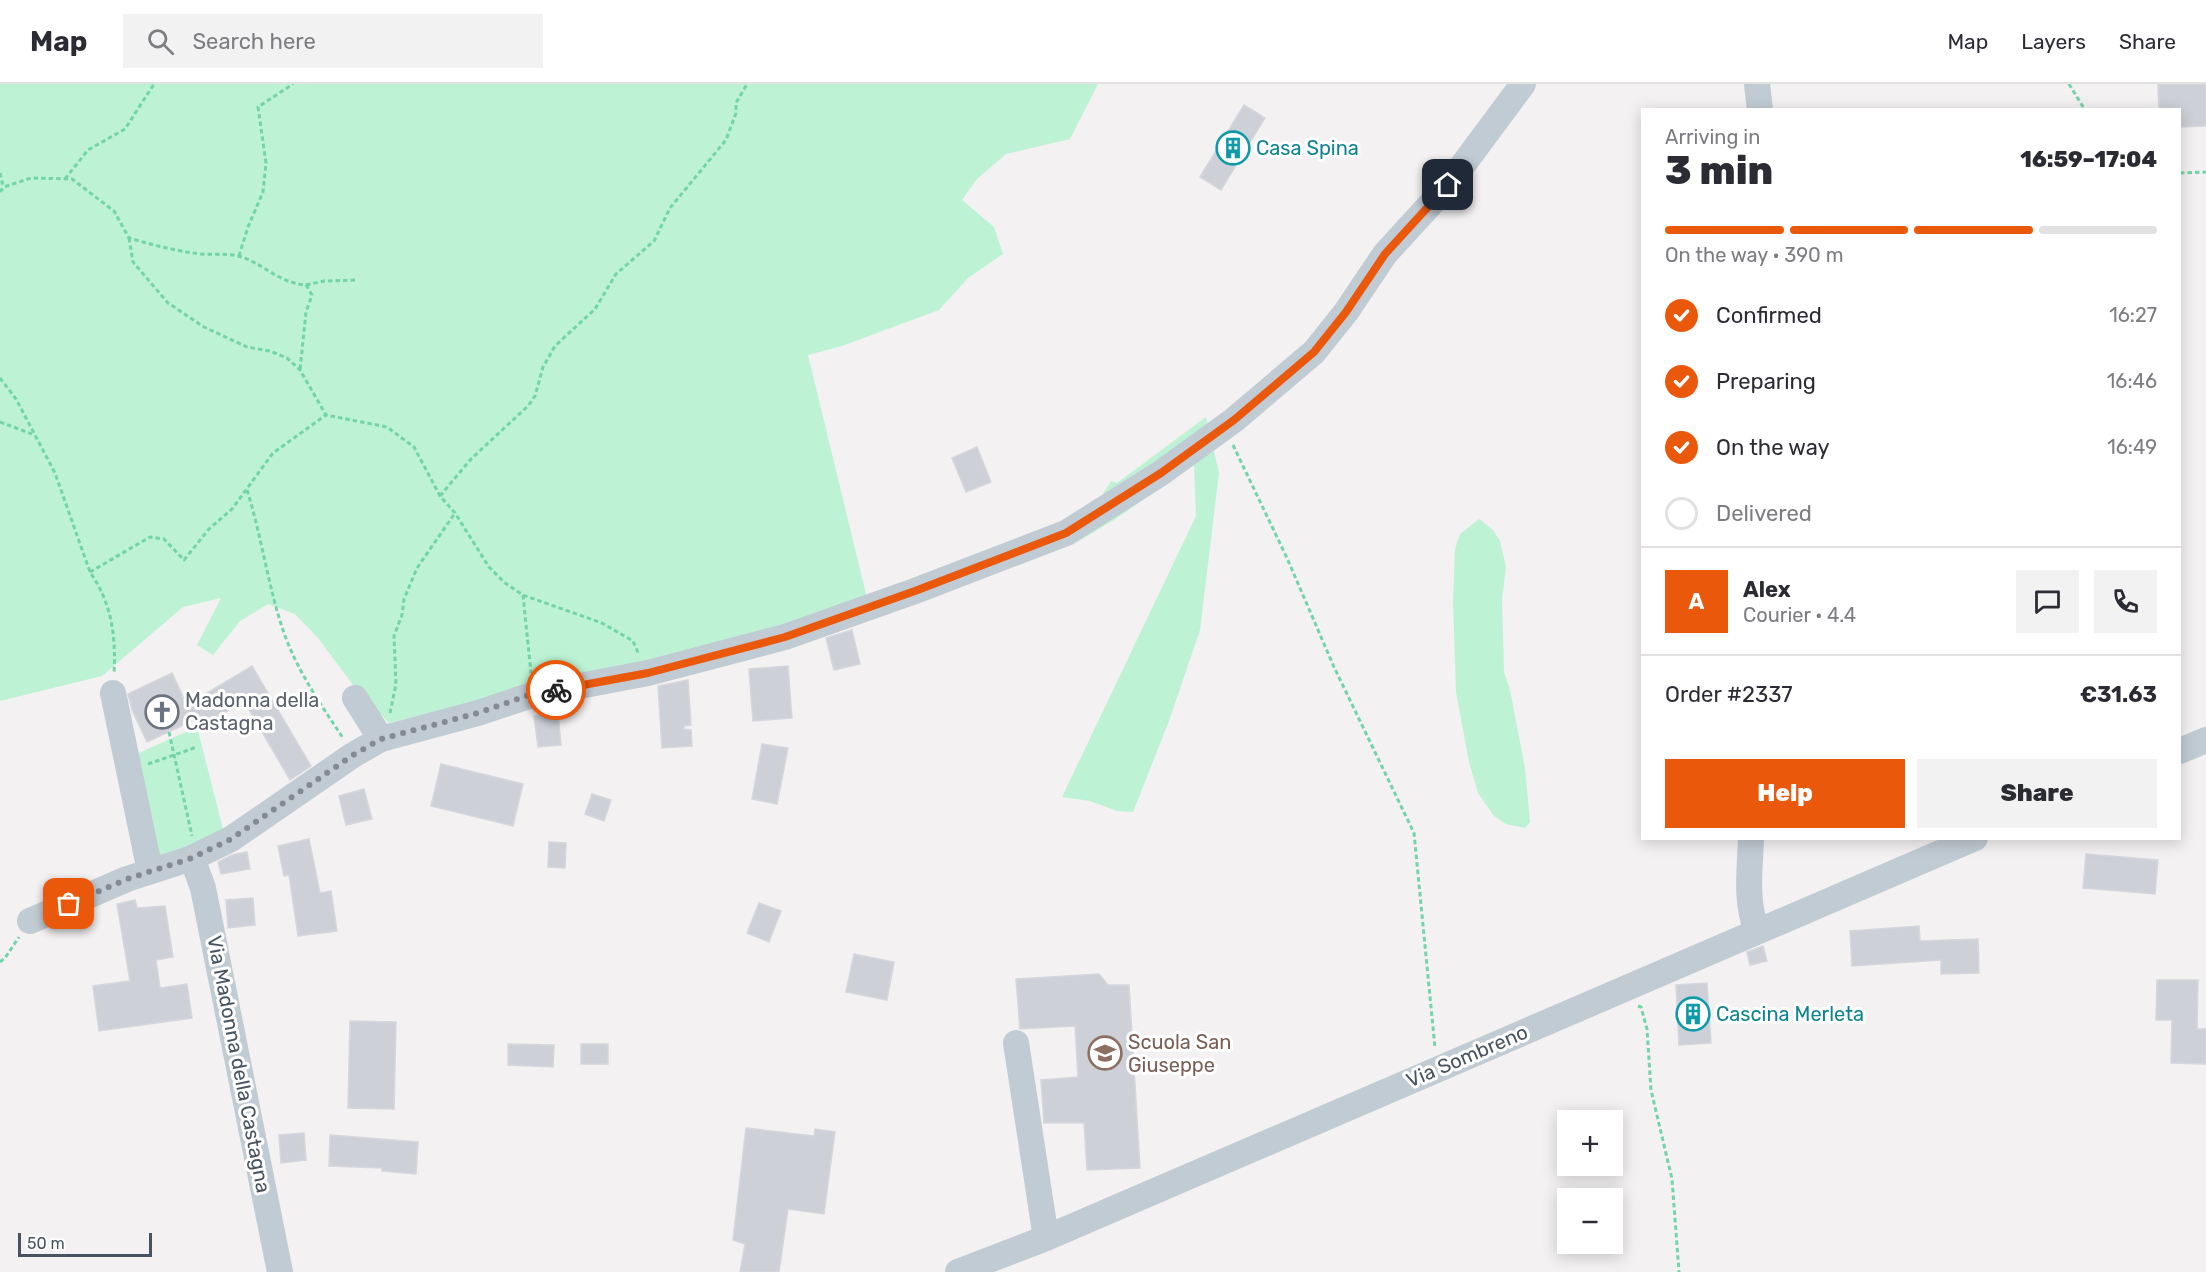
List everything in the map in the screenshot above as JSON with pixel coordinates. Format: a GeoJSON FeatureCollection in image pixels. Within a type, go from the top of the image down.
{"type":"FeatureCollection","features":[{"type":"Feature","properties":{"kind":"street"},"geometry":{"type":"LineString","coordinates":[[30,921],[231,839],[353,755],[387,737],[478,713],[532,694],[648,673],[785,637],[915,591],[1066,533],[1161,473],[1219,430],[1314,352],[1346,312],[1385,254],[1448,185],[1523,84]]}},
{"type":"Feature","properties":{"kind":"street"},"geometry":{"type":"LineString","coordinates":[[1757,84],[1760,108]]}},
{"type":"Feature","properties":{"kind":"street"},"geometry":{"type":"LineString","coordinates":[[113,693],[123,741],[138,875]]}},
{"type":"Feature","properties":{"kind":"street"},"geometry":{"type":"LineString","coordinates":[[355,698],[387,737]]}},
{"type":"Feature","properties":{"kind":"street"},"geometry":{"type":"LineString","coordinates":[[2181,752],[2206,740]]}},
{"type":"Feature","properties":{"kind":"street"},"geometry":{"type":"LineString","coordinates":[[1751,840],[1749,888],[1757,931]]}},
{"type":"Feature","properties":{"kind":"street","name":"Via Sombreno"},"geometry":{"type":"LineString","coordinates":[[965,1270],[1046,1238],[1970,840]]}},
{"type":"Feature","properties":{"kind":"street","name":"Via Madonna della Castagna"},"geometry":{"type":"LineString","coordinates":[[194,856],[203,888],[280,1272]]}},
{"type":"Feature","properties":{"kind":"street"},"geometry":{"type":"LineString","coordinates":[[1016,1042],[1046,1238]]}},
{"type":"Feature","properties":{"kind":"path"},"geometry":{"type":"LineString","coordinates":[[65,178],[88,150],[125,129],[154,84]]}},
{"type":"Feature","properties":{"kind":"path"},"geometry":{"type":"LineString","coordinates":[[239,256],[263,192],[266,163],[258,107],[293,84]]}},
{"type":"Feature","properties":{"kind":"path"},"geometry":{"type":"LineString","coordinates":[[440,496],[471,459],[528,406],[535,396],[543,367],[555,346],[595,309],[616,274],[654,241],[670,208],[726,140],[736,113],[736,104],[747,84]]}},
{"type":"Feature","properties":{"kind":"path"},"geometry":{"type":"LineString","coordinates":[[2069,84],[2084,108]]}},
{"type":"Feature","properties":{"kind":"path"},"geometry":{"type":"LineString","coordinates":[[2181,173],[2206,172]]}},
{"type":"Feature","properties":{"kind":"path"},"geometry":{"type":"LineString","coordinates":[[0,173],[4,187]]}},
{"type":"Feature","properties":{"kind":"path"},"geometry":{"type":"LineString","coordinates":[[0,192],[4,187],[31,178],[72,179],[114,211],[129,238],[133,262],[168,303],[204,327],[247,347],[270,351],[287,358],[300,370],[326,415]]}},
{"type":"Feature","properties":{"kind":"path"},"geometry":{"type":"LineString","coordinates":[[129,238],[163,248],[239,256],[297,284],[358,280]]}},
{"type":"Feature","properties":{"kind":"path"},"geometry":{"type":"LineString","coordinates":[[300,370],[306,312],[312,295],[306,285]]}},
{"type":"Feature","properties":{"kind":"path"},"geometry":{"type":"LineString","coordinates":[[0,378],[16,399],[55,473],[90,572],[100,586],[108,607],[114,632],[113,693]]}},
{"type":"Feature","properties":{"kind":"path"},"geometry":{"type":"LineString","coordinates":[[90,572],[150,537],[164,539],[184,560],[209,530],[232,510],[273,453],[326,415],[387,427],[414,447],[440,496],[455,513],[489,567],[505,583],[522,595],[602,623],[633,640],[648,673]]}},
{"type":"Feature","properties":{"kind":"path"},"geometry":{"type":"LineString","coordinates":[[0,422],[34,435]]}},
{"type":"Feature","properties":{"kind":"path"},"geometry":{"type":"LineString","coordinates":[[1219,430],[1229,437],[1287,558],[1334,667],[1414,833],[1437,1069]]}},
{"type":"Feature","properties":{"kind":"path"},"geometry":{"type":"LineString","coordinates":[[247,490],[258,524],[281,623],[294,657],[310,688],[353,755]]}},
{"type":"Feature","properties":{"kind":"path"},"geometry":{"type":"LineString","coordinates":[[387,737],[388,719],[396,684],[394,636],[402,615],[404,599],[417,568],[455,513]]}},
{"type":"Feature","properties":{"kind":"path"},"geometry":{"type":"LineString","coordinates":[[522,595],[531,651],[532,694]]}},
{"type":"Feature","properties":{"kind":"path"},"geometry":{"type":"LineString","coordinates":[[169,732],[194,856]]}},
{"type":"Feature","properties":{"kind":"path"},"geometry":{"type":"LineString","coordinates":[[123,741],[141,766],[197,747]]}},
{"type":"Feature","properties":{"kind":"path"},"geometry":{"type":"LineString","coordinates":[[0,962],[30,921]]}},
{"type":"Feature","properties":{"kind":"path"},"geometry":{"type":"LineString","coordinates":[[1633,1005],[1641,1007],[1647,1029],[1651,1090],[1672,1179],[1679,1272]]}},
{"type":"Feature","properties":{"kind":"green space"},"geometry":{"type":"Polygon","coordinates":[[[0,84],[1098,84],[1070,139],[1006,154],[976,180],[962,200],[994,227],[1003,254],[968,278],[939,310],[842,346],[808,355],[867,598],[761,634],[389,723],[353,685],[318,638],[295,614],[268,604],[240,621],[213,655],[197,645],[221,598],[183,607],[102,676],[0,701],[0,84]]]}},
{"type":"Feature","properties":{"kind":"green space"},"geometry":{"type":"Polygon","coordinates":[[[1206,417],[1219,473],[1200,630],[1169,721],[1133,812],[1117,811],[1090,801],[1062,797],[1196,516],[1194,465],[1114,520],[1072,545],[1111,481],[1117,483],[1206,417]]]}},
{"type":"Feature","properties":{"kind":"green space"},"geometry":{"type":"Polygon","coordinates":[[[1479,519],[1493,530],[1500,541],[1506,567],[1502,600],[1504,672],[1510,690],[1525,768],[1530,822],[1525,828],[1506,824],[1494,816],[1478,793],[1469,762],[1456,692],[1453,601],[1455,549],[1460,534],[1479,519]]]}},
{"type":"Feature","properties":{"kind":"green space"},"geometry":{"type":"Polygon","coordinates":[[[197,727],[224,833],[158,856],[132,756],[197,727]]]}},
{"type":"Feature","properties":{"kind":"building"},"geometry":{"type":"Polygon","coordinates":[[[2158,84],[2206,84],[2206,126],[2181,127],[2181,108],[2159,108],[2158,84]]]}},
{"type":"Feature","properties":{"kind":"building","name":"Casa Spina"},"geometry":{"type":"Polygon","coordinates":[[[1244,105],[1265,118],[1221,190],[1200,177],[1244,105]]]}},
{"type":"Feature","properties":{"kind":"building"},"geometry":{"type":"Polygon","coordinates":[[[977,447],[991,482],[966,492],[952,458],[977,447]]]}},
{"type":"Feature","properties":{"kind":"building"},"geometry":{"type":"Polygon","coordinates":[[[852,630],[860,664],[834,670],[826,638],[852,630]]]}},
{"type":"Feature","properties":{"kind":"building"},"geometry":{"type":"Polygon","coordinates":[[[252,666],[311,766],[290,780],[244,701],[199,728],[194,720],[147,742],[132,710],[128,694],[172,673],[187,705],[252,666]]]}},
{"type":"Feature","properties":{"kind":"building"},"geometry":{"type":"Polygon","coordinates":[[[788,666],[792,718],[753,721],[749,669],[788,666]]]}},
{"type":"Feature","properties":{"kind":"building"},"geometry":{"type":"Polygon","coordinates":[[[688,680],[691,725],[684,726],[684,729],[691,730],[692,746],[662,748],[658,686],[688,680]]]}},
{"type":"Feature","properties":{"kind":"building"},"geometry":{"type":"Polygon","coordinates":[[[558,713],[561,745],[538,747],[534,716],[558,713]]]}},
{"type":"Feature","properties":{"kind":"building"},"geometry":{"type":"Polygon","coordinates":[[[762,744],[788,748],[777,804],[752,799],[762,744]]]}},
{"type":"Feature","properties":{"kind":"building"},"geometry":{"type":"Polygon","coordinates":[[[441,764],[523,784],[513,826],[431,806],[441,764]]]}},
{"type":"Feature","properties":{"kind":"building"},"geometry":{"type":"Polygon","coordinates":[[[364,789],[372,819],[346,825],[339,796],[364,789]]]}},
{"type":"Feature","properties":{"kind":"building"},"geometry":{"type":"Polygon","coordinates":[[[592,794],[611,800],[604,821],[585,814],[592,794]]]}},
{"type":"Feature","properties":{"kind":"building"},"geometry":{"type":"Polygon","coordinates":[[[309,839],[320,893],[331,891],[337,931],[298,936],[289,875],[284,876],[278,846],[309,839]]]}},
{"type":"Feature","properties":{"kind":"building"},"geometry":{"type":"Polygon","coordinates":[[[549,842],[566,843],[565,868],[548,867],[549,842]]]}},
{"type":"Feature","properties":{"kind":"building"},"geometry":{"type":"Polygon","coordinates":[[[247,852],[250,869],[221,874],[218,862],[232,855],[247,852]]]}},
{"type":"Feature","properties":{"kind":"building"},"geometry":{"type":"Polygon","coordinates":[[[2086,854],[2158,860],[2155,894],[2083,888],[2086,854]]]}},
{"type":"Feature","properties":{"kind":"building"},"geometry":{"type":"Polygon","coordinates":[[[253,898],[255,925],[228,928],[226,900],[253,898]]]}},
{"type":"Feature","properties":{"kind":"building"},"geometry":{"type":"Polygon","coordinates":[[[135,900],[137,908],[165,906],[173,957],[156,960],[160,988],[187,984],[192,1018],[99,1031],[93,986],[130,981],[117,904],[135,900]]]}},
{"type":"Feature","properties":{"kind":"building"},"geometry":{"type":"Polygon","coordinates":[[[759,903],[781,911],[769,942],[747,933],[759,903]]]}},
{"type":"Feature","properties":{"kind":"building"},"geometry":{"type":"Polygon","coordinates":[[[1919,926],[1920,941],[1978,939],[1979,973],[1941,974],[1941,960],[1852,966],[1850,931],[1919,926]]]}},
{"type":"Feature","properties":{"kind":"building"},"geometry":{"type":"Polygon","coordinates":[[[1763,946],[1767,961],[1750,965],[1747,952],[1763,946]]]}},
{"type":"Feature","properties":{"kind":"building"},"geometry":{"type":"Polygon","coordinates":[[[854,954],[894,962],[887,1000],[846,992],[854,954]]]}},
{"type":"Feature","properties":{"kind":"building","name":"Scuola San Giuseppe"},"geometry":{"type":"Polygon","coordinates":[[[1099,974],[1108,985],[1129,985],[1140,1168],[1087,1170],[1084,1123],[1044,1123],[1041,1080],[1078,1077],[1075,1026],[1020,1029],[1016,979],[1099,974]]]}},
{"type":"Feature","properties":{"kind":"building"},"geometry":{"type":"Polygon","coordinates":[[[2157,980],[2198,980],[2197,1029],[2206,1029],[2206,1064],[2171,1063],[2172,1020],[2156,1020],[2157,980]]]}},
{"type":"Feature","properties":{"kind":"building","name":"Cascina Merleta"},"geometry":{"type":"Polygon","coordinates":[[[1707,983],[1711,1043],[1679,1045],[1676,985],[1707,983]]]}},
{"type":"Feature","properties":{"kind":"building"},"geometry":{"type":"Polygon","coordinates":[[[350,1021],[396,1022],[394,1109],[348,1108],[350,1021]]]}},
{"type":"Feature","properties":{"kind":"building"},"geometry":{"type":"Polygon","coordinates":[[[508,1044],[554,1045],[553,1067],[508,1065],[508,1044]]]}},
{"type":"Feature","properties":{"kind":"building"},"geometry":{"type":"Polygon","coordinates":[[[581,1044],[608,1044],[608,1064],[581,1064],[581,1044]]]}},
{"type":"Feature","properties":{"kind":"building"},"geometry":{"type":"Polygon","coordinates":[[[746,1128],[814,1136],[815,1129],[835,1132],[824,1214],[788,1209],[779,1272],[740,1272],[745,1244],[733,1240],[746,1128]]]}},
{"type":"Feature","properties":{"kind":"building"},"geometry":{"type":"Polygon","coordinates":[[[304,1133],[306,1160],[281,1163],[279,1135],[304,1133]]]}},
{"type":"Feature","properties":{"kind":"building"},"geometry":{"type":"Polygon","coordinates":[[[330,1135],[418,1142],[416,1174],[382,1171],[382,1168],[329,1166],[330,1135]]]}},
{"type":"Feature","properties":{"kind":"way so far"},"geometry":{"type":"LineString","coordinates":[[69,904],[127,879],[192,858],[231,839],[353,755],[381,739],[478,713],[532,694],[556,690]]}},
{"type":"Feature","properties":{"kind":"place","name":"Casa Spina"},"geometry":{"type":"Point","coordinates":[1233,148]}},
{"type":"Feature","properties":{"kind":"place","name":"Madonna della Castagna"},"geometry":{"type":"Point","coordinates":[162,712]}},
{"type":"Feature","properties":{"kind":"place","name":"Cascina Merleta"},"geometry":{"type":"Point","coordinates":[1693,1014]}},
{"type":"Feature","properties":{"kind":"place","name":"Scuola San Giuseppe"},"geometry":{"type":"Point","coordinates":[1105,1053]}},
{"type":"Feature","properties":{"kind":"route"},"geometry":{"type":"LineString","coordinates":[[556,690],[648,673],[785,637],[915,591],[1066,533],[1161,473],[1234,420],[1314,352],[1346,312],[1385,254],[1448,185]]}}]}
